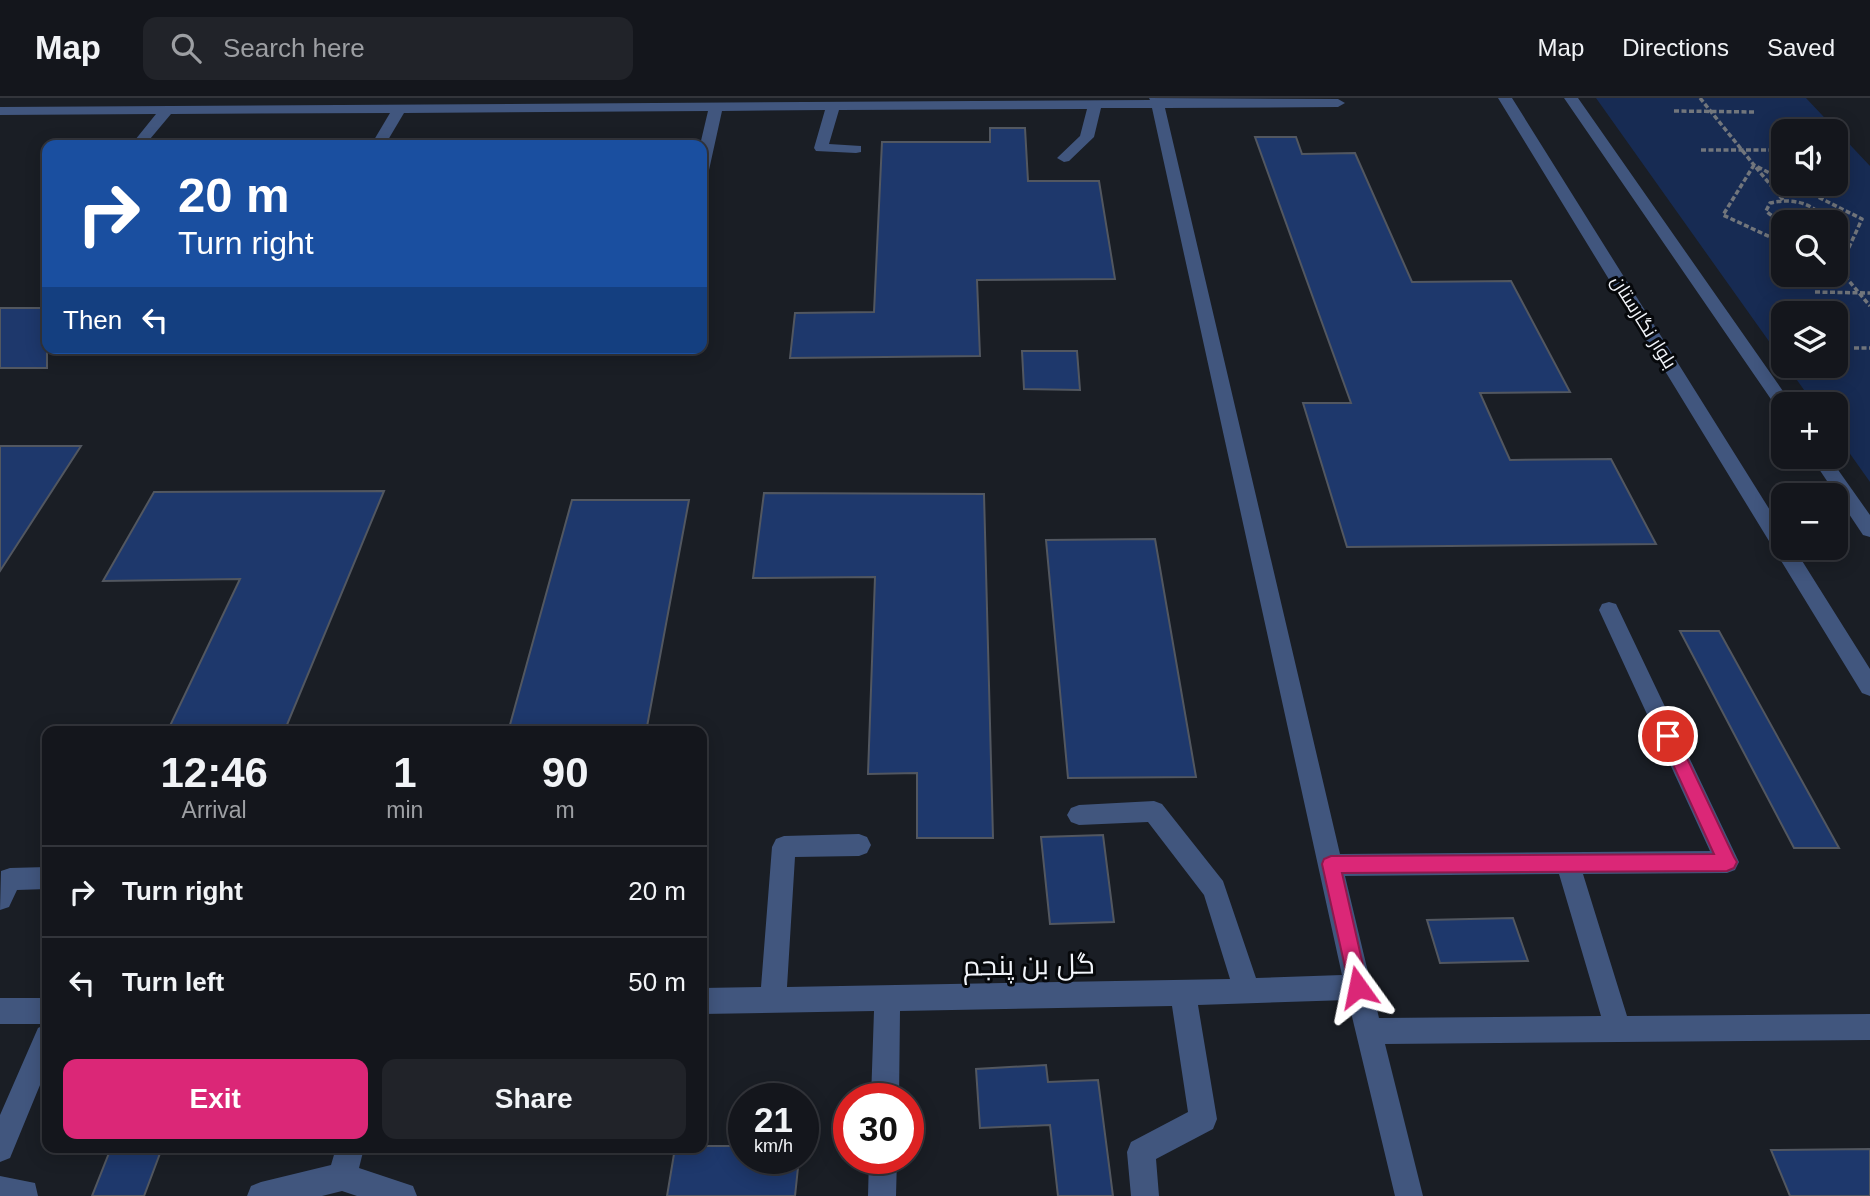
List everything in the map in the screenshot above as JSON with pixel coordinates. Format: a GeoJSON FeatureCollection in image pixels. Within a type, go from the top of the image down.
{"type":"FeatureCollection","features":[{"type":"Feature","properties":{"kind":"street","name":"بلوار نگارستان"},"geometry":{"type":"LineString","coordinates":[[1505,98],[1771,526]]}},
{"type":"Feature","properties":{"kind":"street"},"geometry":{"type":"LineString","coordinates":[[1572,98],[1775,392]]}},
{"type":"Feature","properties":{"kind":"street"},"geometry":{"type":"LineString","coordinates":[[0,111],[1095,105],[1157,101],[1338,103]]}},
{"type":"Feature","properties":{"kind":"street"},"geometry":{"type":"LineString","coordinates":[[1157,101],[1358,987],[1409,1196]]}},
{"type":"Feature","properties":{"kind":"street"},"geometry":{"type":"LineString","coordinates":[[1064,158],[1087,137],[1095,105]]}},
{"type":"Feature","properties":{"kind":"street"},"geometry":{"type":"LineString","coordinates":[[707,147],[716,106]]}},
{"type":"Feature","properties":{"kind":"street"},"geometry":{"type":"LineString","coordinates":[[833,106],[821,148],[856,149]]}},
{"type":"Feature","properties":{"kind":"street"},"geometry":{"type":"LineString","coordinates":[[381,140],[400,108]]}},
{"type":"Feature","properties":{"kind":"street"},"geometry":{"type":"LineString","coordinates":[[142,140],[167,110]]}},
{"type":"Feature","properties":{"kind":"street"},"geometry":{"type":"LineString","coordinates":[[1828,469],[1870,530]]}},
{"type":"Feature","properties":{"kind":"street","name":"بلوار نگارستان"},"geometry":{"type":"LineString","coordinates":[[1792,560],[1870,687]]}},
{"type":"Feature","properties":{"kind":"street"},"geometry":{"type":"LineString","coordinates":[[1331,864],[1727,862],[1609,610]]}},
{"type":"Feature","properties":{"kind":"street"},"geometry":{"type":"LineString","coordinates":[[1079,814],[1154,811],[1214,889],[1247,991]]}},
{"type":"Feature","properties":{"kind":"street"},"geometry":{"type":"LineString","coordinates":[[773,1000],[785,847],[859,845]]}},
{"type":"Feature","properties":{"kind":"street"},"geometry":{"type":"LineString","coordinates":[[1568,863],[1618,1030]]}},
{"type":"Feature","properties":{"kind":"street"},"geometry":{"type":"LineString","coordinates":[[0,899],[10,879],[42,878]]}},
{"type":"Feature","properties":{"kind":"street","name":"گل بن پنجم"},"geometry":{"type":"LineString","coordinates":[[707,1001],[1182,993],[1358,987]]}},
{"type":"Feature","properties":{"kind":"street"},"geometry":{"type":"LineString","coordinates":[[1145,1196],[1140,1152],[1203,1119],[1182,993]]}},
{"type":"Feature","properties":{"kind":"street"},"geometry":{"type":"LineString","coordinates":[[885,1083],[887,999]]}},
{"type":"Feature","properties":{"kind":"street"},"geometry":{"type":"LineString","coordinates":[[0,1011],[42,1011]]}},
{"type":"Feature","properties":{"kind":"street"},"geometry":{"type":"LineString","coordinates":[[1369,1031],[1870,1027]]}},
{"type":"Feature","properties":{"kind":"street"},"geometry":{"type":"LineString","coordinates":[[0,1148],[42,1049]]}},
{"type":"Feature","properties":{"kind":"street"},"geometry":{"type":"LineString","coordinates":[[342,1177],[349,1153]]}},
{"type":"Feature","properties":{"kind":"street"},"geometry":{"type":"LineString","coordinates":[[882,1196],[883,1174]]}},
{"type":"Feature","properties":{"kind":"street"},"geometry":{"type":"LineString","coordinates":[[261,1196],[342,1177],[403,1196]]}},
{"type":"Feature","properties":{"kind":"path"},"geometry":{"type":"LineString","coordinates":[[1700,98],[1783,200]]}},
{"type":"Feature","properties":{"kind":"path"},"geometry":{"type":"LineString","coordinates":[[1674,111],[1756,112]]}},
{"type":"Feature","properties":{"kind":"path"},"geometry":{"type":"LineString","coordinates":[[1701,150],[1771,150]]}},
{"type":"Feature","properties":{"kind":"path"},"geometry":{"type":"LineString","coordinates":[[1754,165],[1771,174]]}},
{"type":"Feature","properties":{"kind":"path"},"geometry":{"type":"LineString","coordinates":[[1754,165],[1723,215],[1771,237]]}},
{"type":"Feature","properties":{"kind":"path"},"geometry":{"type":"LineString","coordinates":[[1816,196],[1844,210]]}},
{"type":"Feature","properties":{"kind":"path"},"geometry":{"type":"LineString","coordinates":[[1771,217],[1766,210],[1770,203],[1783,200],[1795,201],[1816,210]]}},
{"type":"Feature","properties":{"kind":"path"},"geometry":{"type":"LineString","coordinates":[[1848,212],[1862,219],[1848,246]]}},
{"type":"Feature","properties":{"kind":"path"},"geometry":{"type":"LineString","coordinates":[[1848,280],[1870,306]]}},
{"type":"Feature","properties":{"kind":"path"},"geometry":{"type":"LineString","coordinates":[[1815,292],[1870,293]]}},
{"type":"Feature","properties":{"kind":"path"},"geometry":{"type":"LineString","coordinates":[[1854,348],[1870,348]]}},
{"type":"Feature","properties":{"kind":"shaded area"},"geometry":{"type":"Polygon","coordinates":[[[1596,98],[1806,98],[1826,119],[1771,119],[1771,196],[1848,196],[1848,143],[1870,166],[1870,482],[1848,451],[1848,392],[1805,392],[1796,378],[1848,378],[1848,301],[1771,301],[1771,344],[1596,98]]]}},
{"type":"Feature","properties":{"kind":"building"},"geometry":{"type":"Polygon","coordinates":[[[990,128],[1025,128],[1028,181],[1099,181],[1115,279],[977,280],[980,356],[790,358],[795,313],[874,312],[882,142],[990,142],[990,128]]]}},
{"type":"Feature","properties":{"kind":"building"},"geometry":{"type":"Polygon","coordinates":[[[1255,137],[1296,137],[1302,154],[1355,153],[1412,282],[1511,281],[1570,392],[1480,393],[1510,460],[1611,459],[1656,544],[1347,547],[1303,403],[1351,403],[1255,137]]]}},
{"type":"Feature","properties":{"kind":"building"},"geometry":{"type":"Polygon","coordinates":[[[0,308],[42,308],[42,354],[47,354],[47,368],[0,368],[0,308]]]}},
{"type":"Feature","properties":{"kind":"building"},"geometry":{"type":"Polygon","coordinates":[[[1022,351],[1077,351],[1080,390],[1024,389],[1022,351]]]}},
{"type":"Feature","properties":{"kind":"building"},"geometry":{"type":"Polygon","coordinates":[[[0,446],[81,446],[0,571],[0,446]]]}},
{"type":"Feature","properties":{"kind":"building"},"geometry":{"type":"Polygon","coordinates":[[[384,491],[286,726],[170,726],[240,579],[103,581],[154,492],[384,491]]]}},
{"type":"Feature","properties":{"kind":"building"},"geometry":{"type":"Polygon","coordinates":[[[764,493],[984,494],[993,838],[917,838],[917,773],[868,774],[875,577],[753,578],[764,493]]]}},
{"type":"Feature","properties":{"kind":"building"},"geometry":{"type":"Polygon","coordinates":[[[572,500],[689,500],[647,726],[510,726],[572,500]]]}},
{"type":"Feature","properties":{"kind":"building"},"geometry":{"type":"Polygon","coordinates":[[[1155,539],[1196,777],[1068,778],[1046,540],[1155,539]]]}},
{"type":"Feature","properties":{"kind":"building"},"geometry":{"type":"Polygon","coordinates":[[[1680,631],[1719,631],[1839,848],[1794,848],[1680,631]]]}},
{"type":"Feature","properties":{"kind":"building"},"geometry":{"type":"Polygon","coordinates":[[[1103,835],[1114,922],[1050,924],[1041,837],[1103,835]]]}},
{"type":"Feature","properties":{"kind":"building"},"geometry":{"type":"Polygon","coordinates":[[[1513,918],[1528,961],[1440,963],[1427,920],[1513,918]]]}},
{"type":"Feature","properties":{"kind":"building"},"geometry":{"type":"Polygon","coordinates":[[[1046,1065],[1048,1082],[1098,1080],[1113,1196],[1058,1196],[1050,1125],[980,1128],[976,1069],[1046,1065]]]}},
{"type":"Feature","properties":{"kind":"building"},"geometry":{"type":"Polygon","coordinates":[[[707,1146],[728,1146],[728,1174],[797,1174],[795,1196],[667,1196],[674,1153],[707,1153],[707,1146]]]}},
{"type":"Feature","properties":{"kind":"building"},"geometry":{"type":"Polygon","coordinates":[[[1870,1149],[1870,1196],[1790,1196],[1771,1150],[1870,1149]]]}},
{"type":"Feature","properties":{"kind":"building"},"geometry":{"type":"Polygon","coordinates":[[[109,1153],[160,1153],[144,1196],[92,1196],[109,1153]]]}},
{"type":"Feature","properties":{"kind":"route"},"geometry":{"type":"LineString","coordinates":[[1358,987],[1331,864],[1727,862],[1668,736]]}}]}
